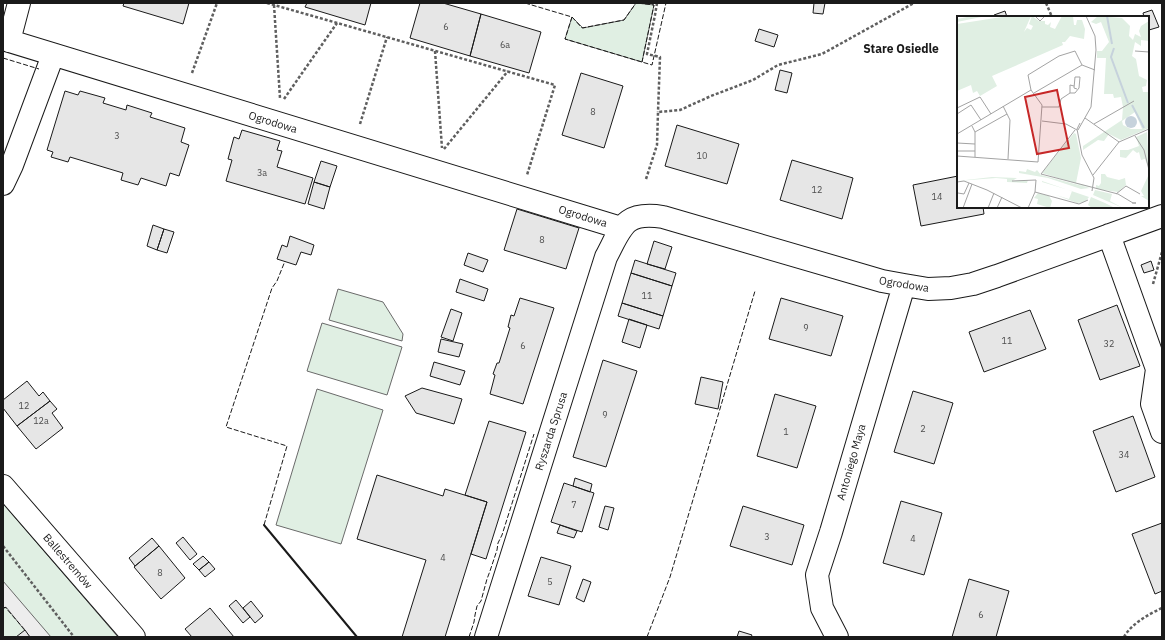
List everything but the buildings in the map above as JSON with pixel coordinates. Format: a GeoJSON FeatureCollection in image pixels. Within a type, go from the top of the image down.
{"type":"FeatureCollection","features":[{"type":"Feature","properties":{"kind":"street"},"geometry":{"type":"LineString","coordinates":[[6,40],[19,3]]}},
{"type":"Feature","properties":{"kind":"street","name":"Ogrodowa"},"geometry":{"type":"LineString","coordinates":[[6,40],[622,228],[633,217],[648,215],[663,217],[882,281],[928,289],[951,288],[973,284],[1162,216]]}},
{"type":"Feature","properties":{"kind":"street"},"geometry":{"type":"LineString","coordinates":[[3,184],[12,165],[53,55]]}},
{"type":"Feature","properties":{"kind":"street","name":"Ryszarda Sprusa"},"geometry":{"type":"LineString","coordinates":[[486,637],[606,257],[622,228]]}},
{"type":"Feature","properties":{"kind":"street"},"geometry":{"type":"LineString","coordinates":[[1110,235],[1157,369],[1152,404],[1162,432]]}},
{"type":"Feature","properties":{"kind":"street","name":"Antoniego Maya"},"geometry":{"type":"LineString","coordinates":[[837,637],[822,608],[817,575],[904,285]]}},
{"type":"Feature","properties":{"kind":"street","name":"Ballestremów"},"geometry":{"type":"LineString","coordinates":[[3,486],[134,637]]}},
{"type":"Feature","properties":{"kind":"path"},"geometry":{"type":"LineString","coordinates":[[190,77],[217,3]]}},
{"type":"Feature","properties":{"kind":"path"},"geometry":{"type":"LineString","coordinates":[[267,3],[555,85],[526,177]]}},
{"type":"Feature","properties":{"kind":"path"},"geometry":{"type":"LineString","coordinates":[[646,179],[657,145],[660,57],[647,54],[657,3]]}},
{"type":"Feature","properties":{"kind":"path"},"geometry":{"type":"LineString","coordinates":[[658,112],[680,110],[753,80],[778,65],[822,54],[914,3]]}},
{"type":"Feature","properties":{"kind":"path"},"geometry":{"type":"LineString","coordinates":[[1046,3],[1052,16]]}},
{"type":"Feature","properties":{"kind":"path"},"geometry":{"type":"LineString","coordinates":[[274,5],[280,105],[337,23]]}},
{"type":"Feature","properties":{"kind":"path"},"geometry":{"type":"LineString","coordinates":[[359,128],[386,37]]}},
{"type":"Feature","properties":{"kind":"path"},"geometry":{"type":"LineString","coordinates":[[435,51],[442,152],[508,71]]}},
{"type":"Feature","properties":{"kind":"path"},"geometry":{"type":"LineString","coordinates":[[3,546],[74,637]]}},
{"type":"Feature","properties":{"kind":"path"},"geometry":{"type":"LineString","coordinates":[[1124,637],[1127,631],[1150,613],[1162,608]]}},
{"type":"Feature","properties":{"kind":"green space"},"geometry":{"type":"Polygon","coordinates":[[[636,3],[654,5],[642,62],[565,39],[572,17],[583,28],[624,20],[636,3]]]}},
{"type":"Feature","properties":{"kind":"green space"},"geometry":{"type":"Polygon","coordinates":[[[338,289],[383,302],[403,334],[402,341],[329,320],[338,289]]]}},
{"type":"Feature","properties":{"kind":"green space"},"geometry":{"type":"Polygon","coordinates":[[[322,323],[402,347],[387,395],[307,371],[322,323]]]}},
{"type":"Feature","properties":{"kind":"green space"},"geometry":{"type":"Polygon","coordinates":[[[317,389],[383,410],[341,544],[276,525],[317,389]]]}},
{"type":"Feature","properties":{"kind":"green space"},"geometry":{"type":"Polygon","coordinates":[[[3,503],[12,514],[118,637],[3,637],[3,503]]]}},
{"type":"Feature","properties":{"kind":"shaded area"},"geometry":{"type":"Polygon","coordinates":[[[3,581],[51,637],[30,637],[6,607],[3,609],[3,581]]]}},
{"type":"Feature","properties":{"kind":"fence"},"geometry":{"type":"LineString","coordinates":[[525,3],[572,17],[565,39],[652,65],[666,3]]}},
{"type":"Feature","properties":{"kind":"fence"},"geometry":{"type":"LineString","coordinates":[[572,17],[582,28],[624,20],[636,3]]}},
{"type":"Feature","properties":{"kind":"fence"},"geometry":{"type":"LineString","coordinates":[[638,3],[654,5],[642,62]]}},
{"type":"Feature","properties":{"kind":"fence"},"geometry":{"type":"LineString","coordinates":[[3,58],[39,69]]}},
{"type":"Feature","properties":{"kind":"fence"},"geometry":{"type":"LineString","coordinates":[[264,525],[287,446],[226,427],[272,288],[277,281],[285,261]]}},
{"type":"Feature","properties":{"kind":"fence"},"geometry":{"type":"LineString","coordinates":[[647,637],[670,577],[755,291]]}},
{"type":"Feature","properties":{"kind":"fence"},"geometry":{"type":"LineString","coordinates":[[469,637],[477,606],[481,601],[498,543],[502,535],[534,434]]}},
{"type":"Feature","properties":{"kind":"fence"},"geometry":{"type":"LineString","coordinates":[[3,609],[5,607],[25,630]]}},
{"type":"Feature","properties":{"kind":"wall"},"geometry":{"type":"LineString","coordinates":[[264,525],[357,637]]}},
{"type":"Feature","properties":{"kind":"district","name":"Stare Osiedle"},"geometry":{"type":"Point","coordinates":[901,48]}}]}
